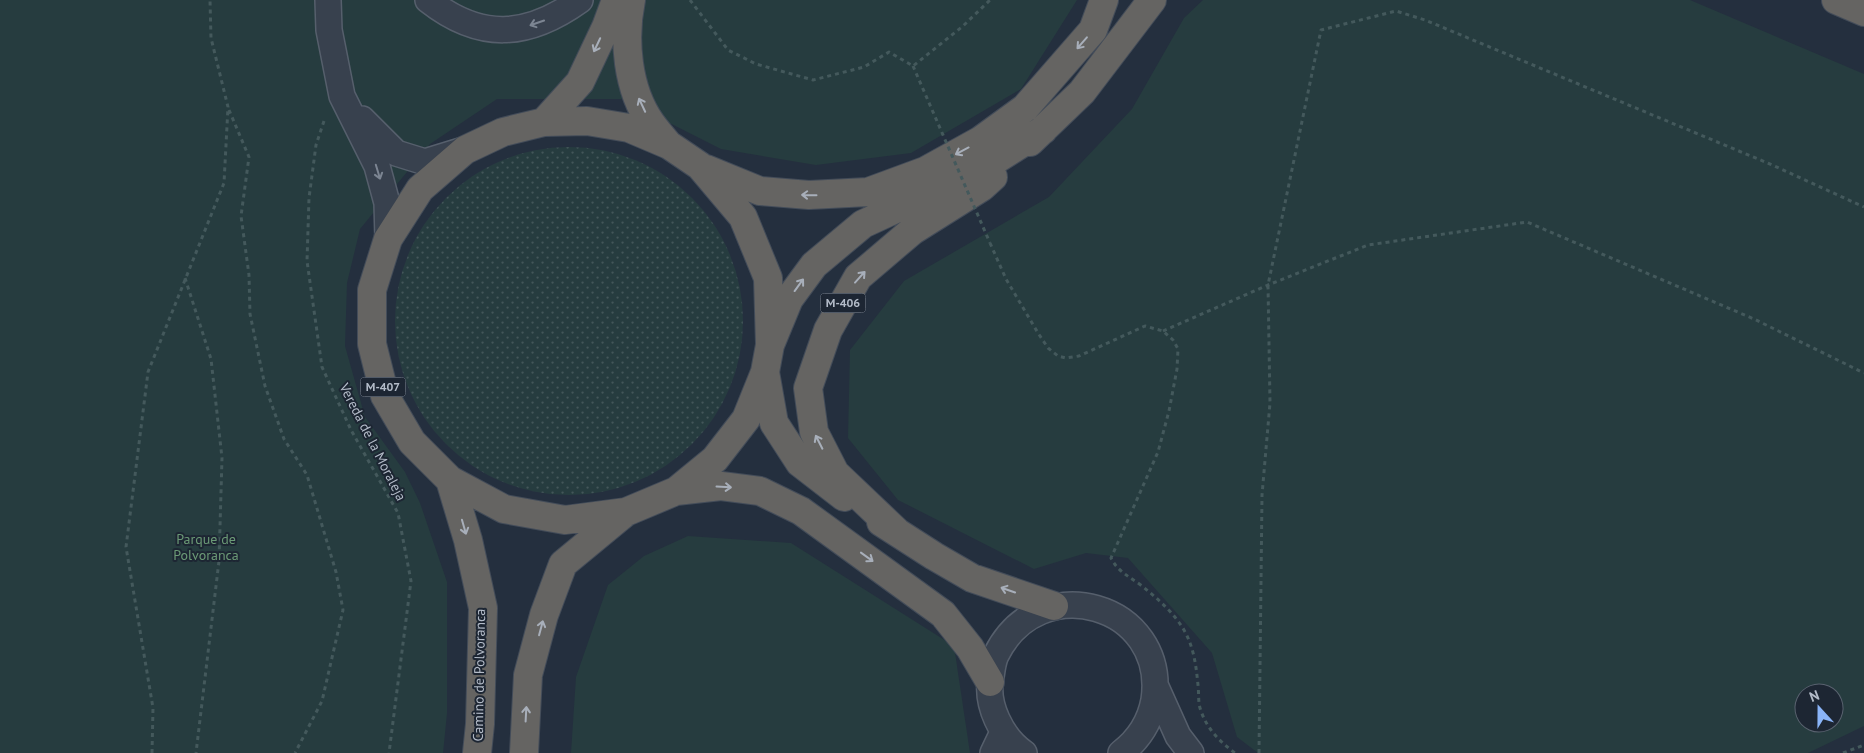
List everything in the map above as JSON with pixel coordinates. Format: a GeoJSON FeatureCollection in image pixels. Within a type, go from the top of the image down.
{"type":"FeatureCollection","features":[{"type":"Feature","properties":{"kind":"highway"},"geometry":{"type":"LineString","coordinates":[[544,122],[580,82],[606,27],[616,0]]}},
{"type":"Feature","properties":{"kind":"highway","name":"M-407"},"geometry":{"type":"LineString","coordinates":[[631,0],[628,20],[631,75],[639,100],[650,122],[669,145]]}},
{"type":"Feature","properties":{"kind":"highway"},"geometry":{"type":"LineString","coordinates":[[700,166],[760,192],[809,195],[868,192],[925,171],[981,140],[1025,108],[1092,30],[1104,0]]}},
{"type":"Feature","properties":{"kind":"highway","name":"M-406"},"geometry":{"type":"LineString","coordinates":[[896,531],[835,473],[814,432],[808,388],[828,330],[858,277],[912,231],[982,188],[1082,92],[1152,0]]}},
{"type":"Feature","properties":{"kind":"highway"},"geometry":{"type":"LineString","coordinates":[[1836,0],[1864,12]]}},
{"type":"Feature","properties":{"kind":"highway","name":"M-407"},"geometry":{"type":"LineString","coordinates":[[587,120],[629,128],[669,145],[700,166],[744,216],[768,278],[770,345],[765,372],[746,419],[715,459],[676,491],[626,512],[565,520],[504,509],[450,480],[412,442],[385,396],[372,344],[372,290],[388,239],[420,189],[465,150],[503,132],[544,122],[587,120]]}},
{"type":"Feature","properties":{"kind":"highway","name":"M-406"},"geometry":{"type":"LineString","coordinates":[[770,345],[789,299],[814,265],[862,224],[978,171],[1043,130]]}},
{"type":"Feature","properties":{"kind":"highway"},"geometry":{"type":"LineString","coordinates":[[765,372],[774,423],[800,463],[854,505],[972,578],[1054,606]]}},
{"type":"Feature","properties":{"kind":"highway","name":"Camino de Polvoranca"},"geometry":{"type":"LineString","coordinates":[[450,480],[468,540],[483,608],[480,724],[477,753]]}},
{"type":"Feature","properties":{"kind":"highway"},"geometry":{"type":"LineString","coordinates":[[676,491],[721,486],[760,491],[801,511],[944,614],[970,648],[990,682]]}},
{"type":"Feature","properties":{"kind":"highway","name":"M-407"},"geometry":{"type":"LineString","coordinates":[[524,753],[528,675],[544,615],[563,564],[626,512]]}},
{"type":"Feature","properties":{"kind":"street"},"geometry":{"type":"LineString","coordinates":[[328,0],[329,30],[341,92],[377,166],[387,203],[388,239]]}},
{"type":"Feature","properties":{"kind":"street"},"geometry":{"type":"LineString","coordinates":[[428,0],[444,13],[472,26],[503,31],[534,24],[562,13],[580,0]]}},
{"type":"Feature","properties":{"kind":"street"},"geometry":{"type":"LineString","coordinates":[[341,92],[364,122],[396,153],[425,162],[465,150]]}},
{"type":"Feature","properties":{"kind":"street"},"geometry":{"type":"LineString","coordinates":[[1024,753],[1017,748],[998,743],[990,682],[996,656],[1010,633],[1030,616],[1054,606],[1079,604],[1103,610],[1124,622],[1141,640],[1152,662],[1156,687],[1178,736],[1191,753]]}},
{"type":"Feature","properties":{"kind":"street"},"geometry":{"type":"LineString","coordinates":[[1120,753],[1130,746],[1144,729],[1152,709],[1156,687]]}},
{"type":"Feature","properties":{"kind":"path"},"geometry":{"type":"LineString","coordinates":[[210,0],[212,38],[228,107],[249,158],[241,216],[249,275],[250,314],[265,386],[284,439],[306,474],[336,572],[344,610],[322,700],[295,753]]}},
{"type":"Feature","properties":{"kind":"path"},"geometry":{"type":"LineString","coordinates":[[690,0],[728,50],[756,64],[813,80],[864,67],[889,52],[913,66],[1006,279],[1048,348],[1058,356],[1066,358],[1079,356],[1145,326],[1163,331],[1174,340],[1178,349],[1177,369],[1170,411],[1158,452],[1111,558],[1116,568],[1156,597],[1184,629],[1192,646],[1196,661],[1200,707],[1206,722],[1215,737],[1234,753]]}},
{"type":"Feature","properties":{"kind":"path"},"geometry":{"type":"LineString","coordinates":[[913,66],[963,26],[990,0]]}},
{"type":"Feature","properties":{"kind":"path"},"geometry":{"type":"LineString","coordinates":[[1259,753],[1262,495],[1270,403],[1268,285],[1321,30],[1396,11],[1425,20],[1761,160],[1864,207]]}},
{"type":"Feature","properties":{"kind":"path","name":"Vereda de la Moraleja"},"geometry":{"type":"LineString","coordinates":[[341,92],[332,98],[316,146],[308,198],[307,261],[322,366],[351,430],[398,513],[410,581],[389,753]]}},
{"type":"Feature","properties":{"kind":"path"},"geometry":{"type":"LineString","coordinates":[[152,753],[153,708],[126,547],[148,372],[224,183],[228,107]]}},
{"type":"Feature","properties":{"kind":"path"},"geometry":{"type":"LineString","coordinates":[[1163,331],[1268,285],[1368,245],[1527,222],[1754,319],[1864,373]]}},
{"type":"Feature","properties":{"kind":"path"},"geometry":{"type":"LineString","coordinates":[[185,278],[211,359],[222,458],[219,561],[196,753]]}},
{"type":"Feature","properties":{"kind":"path"},"geometry":{"type":"LineString","coordinates":[[1843,753],[1864,745]]}},
{"type":"Feature","properties":{"kind":"green space","name":"Parque de Polvoranca"},"geometry":{"type":"Polygon","coordinates":[[[0,0],[1077,0],[1021,89],[911,153],[816,165],[721,149],[622,99],[497,99],[430,144],[360,229],[347,283],[345,346],[365,417],[405,472],[420,503],[447,582],[447,713],[443,753],[0,753],[0,0]]]}},
{"type":"Feature","properties":{"kind":"green space"},"geometry":{"type":"Polygon","coordinates":[[[1203,0],[1690,0],[1864,74],[1864,726],[1808,753],[1258,753],[1237,737],[1212,653],[1128,558],[1086,553],[1034,569],[898,500],[848,438],[850,350],[904,281],[1049,197],[1132,109],[1184,18],[1203,0]]]}},
{"type":"Feature","properties":{"kind":"green space"},"geometry":{"type":"Polygon","coordinates":[[[569,147],[603,150],[620,154],[651,167],[680,186],[704,210],[723,239],[736,270],[740,287],[743,321],[740,355],[736,372],[723,403],[704,432],[680,456],[651,475],[620,488],[603,492],[569,495],[535,492],[518,488],[487,475],[458,456],[434,432],[415,403],[402,372],[398,355],[395,321],[398,287],[402,270],[415,239],[434,210],[458,186],[487,167],[518,154],[535,150],[569,147]]]}},
{"type":"Feature","properties":{"kind":"green space"},"geometry":{"type":"Polygon","coordinates":[[[688,536],[791,543],[954,646],[970,753],[571,753],[576,677],[608,585],[644,556],[688,536]]]}}]}
